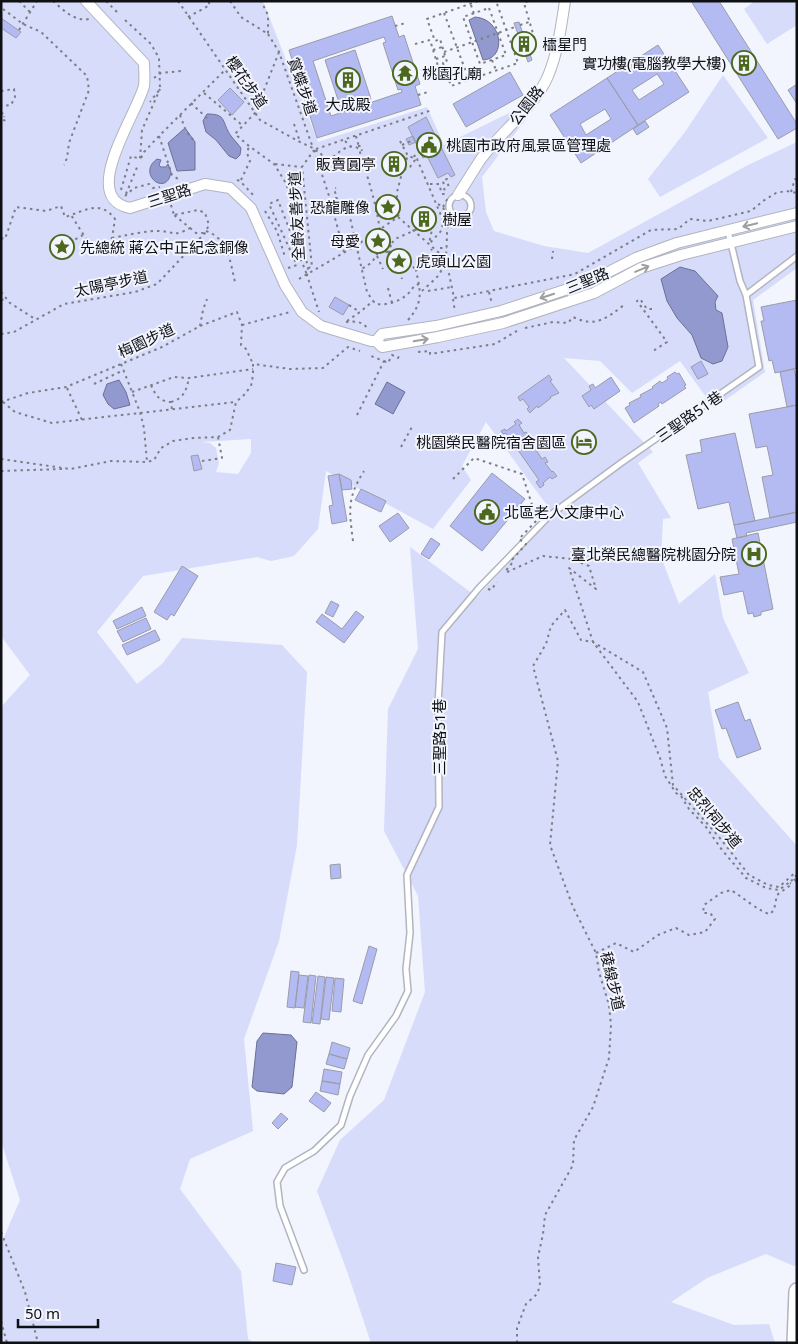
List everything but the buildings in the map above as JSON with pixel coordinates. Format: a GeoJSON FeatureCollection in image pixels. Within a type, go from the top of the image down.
{"type":"FeatureCollection","features":[{"type":"Feature","properties":{"kind":"street","name":"三聖路"},"geometry":{"type":"LineString","coordinates":[[86,1],[144,63],[144,86],[110,165],[109,187],[114,201],[120,206],[130,208],[205,184],[230,188],[251,208],[285,285],[302,312],[321,326],[341,334],[376,341],[382,347],[503,323],[594,293],[641,268],[730,241],[797,226]]}},
{"type":"Feature","properties":{"kind":"street","name":"公園路"},"geometry":{"type":"LineString","coordinates":[[454,194],[470,179],[480,160],[534,97],[547,78],[558,47],[565,1]]}},
{"type":"Feature","properties":{"kind":"street","name":"三聖路"},"geometry":{"type":"LineString","coordinates":[[376,341],[382,334],[436,326],[500,311],[589,282],[636,258],[677,243],[797,213]]}},
{"type":"Feature","properties":{"kind":"street"},"geometry":{"type":"LineString","coordinates":[[795,1343],[797,1291]]}},
{"type":"Feature","properties":{"kind":"lane"},"geometry":{"type":"LineString","coordinates":[[451,213],[457,217],[462,217],[471,210],[469,198],[462,194],[454,194]]}},
{"type":"Feature","properties":{"kind":"lane","name":"公園路"},"geometry":{"type":"LineString","coordinates":[[451,213],[449,202],[454,194]]}},
{"type":"Feature","properties":{"kind":"lane","name":"三聖路51巷"},"geometry":{"type":"LineString","coordinates":[[304,1270],[280,1206],[277,1182],[285,1168],[314,1151],[341,1125],[350,1096],[368,1055],[396,1016],[408,991],[406,969],[410,933],[407,875],[439,807],[438,705],[442,632],[479,588],[549,516],[621,463],[759,368],[746,295],[740,281],[728,231]]}},
{"type":"Feature","properties":{"kind":"lane"},"geometry":{"type":"LineString","coordinates":[[746,295],[797,256]]}},
{"type":"Feature","properties":{"kind":"path"},"geometry":{"type":"LineString","coordinates":[[19,1],[30,12]]}},
{"type":"Feature","properties":{"kind":"path"},"geometry":{"type":"LineString","coordinates":[[18,30],[37,1]]}},
{"type":"Feature","properties":{"kind":"path"},"geometry":{"type":"LineString","coordinates":[[53,1],[66,13],[83,20],[94,18]]}},
{"type":"Feature","properties":{"kind":"path"},"geometry":{"type":"LineString","coordinates":[[106,1],[119,14]]}},
{"type":"Feature","properties":{"kind":"path","name":"櫻花步道"},"geometry":{"type":"LineString","coordinates":[[178,1],[260,120],[314,149]]}},
{"type":"Feature","properties":{"kind":"path"},"geometry":{"type":"LineString","coordinates":[[188,17],[210,5],[208,1]]}},
{"type":"Feature","properties":{"kind":"path","name":"賞蝶步道"},"geometry":{"type":"LineString","coordinates":[[230,1],[241,17],[268,34],[279,52],[330,198],[344,252]]}},
{"type":"Feature","properties":{"kind":"path","name":"賞蝶步道"},"geometry":{"type":"LineString","coordinates":[[261,1],[268,15],[268,34]]}},
{"type":"Feature","properties":{"kind":"path"},"geometry":{"type":"LineString","coordinates":[[478,1],[427,19],[435,40],[440,39],[447,62],[443,63],[451,86],[518,63],[496,1]]}},
{"type":"Feature","properties":{"kind":"path"},"geometry":{"type":"LineString","coordinates":[[528,1],[523,2],[534,37]]}},
{"type":"Feature","properties":{"kind":"path"},"geometry":{"type":"LineString","coordinates":[[470,4],[475,16]]}},
{"type":"Feature","properties":{"kind":"path"},"geometry":{"type":"LineString","coordinates":[[489,8],[498,33],[506,55],[480,64],[474,41],[463,17],[489,8]]}},
{"type":"Feature","properties":{"kind":"path"},"geometry":{"type":"LineString","coordinates":[[3,9],[23,24],[41,32],[87,76],[89,90],[69,143],[64,165]]}},
{"type":"Feature","properties":{"kind":"path"},"geometry":{"type":"LineString","coordinates":[[444,13],[469,80]]}},
{"type":"Feature","properties":{"kind":"path"},"geometry":{"type":"LineString","coordinates":[[125,20],[151,44],[159,58],[161,73],[160,89],[142,130],[140,160]]}},
{"type":"Feature","properties":{"kind":"path"},"geometry":{"type":"LineString","coordinates":[[520,26],[529,22]]}},
{"type":"Feature","properties":{"kind":"path"},"geometry":{"type":"LineString","coordinates":[[396,26],[406,23]]}},
{"type":"Feature","properties":{"kind":"path"},"geometry":{"type":"LineString","coordinates":[[444,52],[515,27]]}},
{"type":"Feature","properties":{"kind":"path"},"geometry":{"type":"LineString","coordinates":[[416,44],[430,40],[438,66],[425,71]]}},
{"type":"Feature","properties":{"kind":"path"},"geometry":{"type":"LineString","coordinates":[[433,50],[442,47]]}},
{"type":"Feature","properties":{"kind":"path"},"geometry":{"type":"LineString","coordinates":[[203,92],[242,126],[255,113],[279,52]]}},
{"type":"Feature","properties":{"kind":"path"},"geometry":{"type":"LineString","coordinates":[[436,59],[445,56]]}},
{"type":"Feature","properties":{"kind":"path"},"geometry":{"type":"LineString","coordinates":[[492,60],[496,70]]}},
{"type":"Feature","properties":{"kind":"path"},"geometry":{"type":"LineString","coordinates":[[140,160],[144,152],[159,136],[226,69]]}},
{"type":"Feature","properties":{"kind":"path"},"geometry":{"type":"LineString","coordinates":[[161,73],[182,71]]}},
{"type":"Feature","properties":{"kind":"path"},"geometry":{"type":"LineString","coordinates":[[1,92],[14,89],[15,97],[11,105],[1,106]]}},
{"type":"Feature","properties":{"kind":"path"},"geometry":{"type":"LineString","coordinates":[[418,95],[428,92]]}},
{"type":"Feature","properties":{"kind":"path"},"geometry":{"type":"LineString","coordinates":[[192,103],[209,120]]}},
{"type":"Feature","properties":{"kind":"path"},"geometry":{"type":"LineString","coordinates":[[314,149],[432,110]]}},
{"type":"Feature","properties":{"kind":"path"},"geometry":{"type":"LineString","coordinates":[[1,113],[4,114],[3,118],[7,121]]}},
{"type":"Feature","properties":{"kind":"path"},"geometry":{"type":"LineString","coordinates":[[180,115],[186,131],[195,142]]}},
{"type":"Feature","properties":{"kind":"path"},"geometry":{"type":"LineString","coordinates":[[294,124],[300,142]]}},
{"type":"Feature","properties":{"kind":"path","name":"全齡友善步道"},"geometry":{"type":"LineString","coordinates":[[242,126],[235,134],[274,164],[293,199],[308,268],[307,275]]}},
{"type":"Feature","properties":{"kind":"path"},"geometry":{"type":"LineString","coordinates":[[159,136],[172,175],[181,181],[172,183]]}},
{"type":"Feature","properties":{"kind":"path"},"geometry":{"type":"LineString","coordinates":[[356,136],[377,210],[385,218],[398,216]]}},
{"type":"Feature","properties":{"kind":"path"},"geometry":{"type":"LineString","coordinates":[[344,140],[354,150]]}},
{"type":"Feature","properties":{"kind":"path"},"geometry":{"type":"LineString","coordinates":[[299,280],[380,230],[398,216],[400,211],[397,192],[408,156],[400,141]]}},
{"type":"Feature","properties":{"kind":"path"},"geometry":{"type":"LineString","coordinates":[[402,145],[411,141]]}},
{"type":"Feature","properties":{"kind":"path"},"geometry":{"type":"LineString","coordinates":[[240,181],[250,161],[247,154],[249,146]]}},
{"type":"Feature","properties":{"kind":"path"},"geometry":{"type":"LineString","coordinates":[[328,161],[350,146],[360,149]]}},
{"type":"Feature","properties":{"kind":"path"},"geometry":{"type":"LineString","coordinates":[[314,149],[320,152],[324,159],[328,161]]}},
{"type":"Feature","properties":{"kind":"path","name":"全齡友善步道"},"geometry":{"type":"LineString","coordinates":[[308,268],[312,267],[302,167],[314,149]]}},
{"type":"Feature","properties":{"kind":"path"},"geometry":{"type":"LineString","coordinates":[[413,157],[420,152]]}},
{"type":"Feature","properties":{"kind":"path"},"geometry":{"type":"LineString","coordinates":[[125,196],[120,193],[131,156],[140,160]]}},
{"type":"Feature","properties":{"kind":"path"},"geometry":{"type":"LineString","coordinates":[[328,156],[328,161]]}},
{"type":"Feature","properties":{"kind":"path"},"geometry":{"type":"LineString","coordinates":[[408,156],[417,159],[443,220],[442,230],[429,244]]}},
{"type":"Feature","properties":{"kind":"path"},"geometry":{"type":"LineString","coordinates":[[404,170],[413,164],[415,160],[413,157]]}},
{"type":"Feature","properties":{"kind":"path"},"geometry":{"type":"LineString","coordinates":[[125,196],[138,164]]}},
{"type":"Feature","properties":{"kind":"path"},"geometry":{"type":"LineString","coordinates":[[274,164],[302,167]]}},
{"type":"Feature","properties":{"kind":"path"},"geometry":{"type":"LineString","coordinates":[[232,179],[240,181],[257,199]]}},
{"type":"Feature","properties":{"kind":"path"},"geometry":{"type":"LineString","coordinates":[[429,184],[439,184],[442,194],[446,194],[443,180],[447,179],[454,194],[443,207]]}},
{"type":"Feature","properties":{"kind":"path"},"geometry":{"type":"LineString","coordinates":[[791,192],[795,179],[797,180]]}},
{"type":"Feature","properties":{"kind":"path"},"geometry":{"type":"LineString","coordinates":[[125,196],[134,188],[149,184],[153,188],[162,186]]}},
{"type":"Feature","properties":{"kind":"path"},"geometry":{"type":"LineString","coordinates":[[335,198],[337,198],[334,189],[336,188]]}},
{"type":"Feature","properties":{"kind":"path"},"geometry":{"type":"LineString","coordinates":[[454,298],[575,274],[651,230],[678,229],[690,219],[708,221],[751,211],[763,201],[776,194],[786,191],[797,193]]}},
{"type":"Feature","properties":{"kind":"path","name":"全齡友善步道"},"geometry":{"type":"LineString","coordinates":[[288,268],[297,264],[269,204],[278,200],[307,275]]}},
{"type":"Feature","properties":{"kind":"path"},"geometry":{"type":"LineString","coordinates":[[352,202],[356,200]]}},
{"type":"Feature","properties":{"kind":"path"},"geometry":{"type":"LineString","coordinates":[[361,269],[368,266],[376,256],[379,248],[380,230],[376,202]]}},
{"type":"Feature","properties":{"kind":"path"},"geometry":{"type":"LineString","coordinates":[[437,203],[443,207],[448,221]]}},
{"type":"Feature","properties":{"kind":"path"},"geometry":{"type":"LineString","coordinates":[[171,204],[174,215],[196,233],[206,232],[217,236],[224,244],[235,282]]}},
{"type":"Feature","properties":{"kind":"path"},"geometry":{"type":"LineString","coordinates":[[1,238],[5,239],[16,207],[46,212],[61,206],[65,217],[94,207],[112,213],[115,219],[112,238]]}},
{"type":"Feature","properties":{"kind":"path","name":"全齡友善步道"},"geometry":{"type":"LineString","coordinates":[[262,207],[277,231],[285,259]]}},
{"type":"Feature","properties":{"kind":"path"},"geometry":{"type":"LineString","coordinates":[[174,215],[198,210],[206,213],[209,225],[206,232]]}},
{"type":"Feature","properties":{"kind":"path"},"geometry":{"type":"LineString","coordinates":[[350,213],[367,292],[373,301],[384,306],[410,294],[414,286],[419,284]]}},
{"type":"Feature","properties":{"kind":"path"},"geometry":{"type":"LineString","coordinates":[[451,213],[448,221],[446,259],[455,312]]}},
{"type":"Feature","properties":{"kind":"path"},"geometry":{"type":"LineString","coordinates":[[391,266],[388,252],[395,239],[423,225],[429,228],[431,214],[435,215],[429,244]]}},
{"type":"Feature","properties":{"kind":"path"},"geometry":{"type":"LineString","coordinates":[[71,215],[95,253],[112,238],[160,231],[169,234],[181,233],[190,228]]}},
{"type":"Feature","properties":{"kind":"path"},"geometry":{"type":"LineString","coordinates":[[398,216],[433,248],[443,254],[446,259]]}},
{"type":"Feature","properties":{"kind":"path","name":"太陽亭步道"},"geometry":{"type":"LineString","coordinates":[[1,334],[14,332],[64,304],[135,292],[157,284],[206,232]]}},
{"type":"Feature","properties":{"kind":"path"},"geometry":{"type":"LineString","coordinates":[[64,246],[83,234]]}},
{"type":"Feature","properties":{"kind":"path"},"geometry":{"type":"LineString","coordinates":[[379,248],[392,256],[402,279]]}},
{"type":"Feature","properties":{"kind":"path"},"geometry":{"type":"LineString","coordinates":[[416,271],[433,248]]}},
{"type":"Feature","properties":{"kind":"path"},"geometry":{"type":"LineString","coordinates":[[440,248],[447,248]]}},
{"type":"Feature","properties":{"kind":"path"},"geometry":{"type":"LineString","coordinates":[[388,252],[394,251],[397,255],[407,257],[416,271],[421,292],[418,303]]}},
{"type":"Feature","properties":{"kind":"path"},"geometry":{"type":"LineString","coordinates":[[552,259],[553,251]]}},
{"type":"Feature","properties":{"kind":"path"},"geometry":{"type":"LineString","coordinates":[[376,256],[378,256],[383,269]]}},
{"type":"Feature","properties":{"kind":"path"},"geometry":{"type":"LineString","coordinates":[[421,292],[440,273],[446,259]]}},
{"type":"Feature","properties":{"kind":"path"},"geometry":{"type":"LineString","coordinates":[[307,275],[319,312],[325,316]]}},
{"type":"Feature","properties":{"kind":"path"},"geometry":{"type":"LineString","coordinates":[[428,291],[452,287]]}},
{"type":"Feature","properties":{"kind":"path"},"geometry":{"type":"LineString","coordinates":[[388,288],[392,303]]}},
{"type":"Feature","properties":{"kind":"path"},"geometry":{"type":"LineString","coordinates":[[1,292],[10,303],[35,319]]}},
{"type":"Feature","properties":{"kind":"path"},"geometry":{"type":"LineString","coordinates":[[489,292],[492,304]]}},
{"type":"Feature","properties":{"kind":"path"},"geometry":{"type":"LineString","coordinates":[[1,300],[7,299]]}},
{"type":"Feature","properties":{"kind":"path"},"geometry":{"type":"LineString","coordinates":[[200,326],[207,299]]}},
{"type":"Feature","properties":{"kind":"path"},"geometry":{"type":"LineString","coordinates":[[652,309],[648,309],[640,299],[638,301],[668,342],[653,351]]}},
{"type":"Feature","properties":{"kind":"path"},"geometry":{"type":"LineString","coordinates":[[345,322],[373,301]]}},
{"type":"Feature","properties":{"kind":"path"},"geometry":{"type":"LineString","coordinates":[[348,305],[360,312]]}},
{"type":"Feature","properties":{"kind":"path"},"geometry":{"type":"LineString","coordinates":[[410,353],[430,351],[430,354],[495,344],[522,328],[553,322],[568,323],[573,318],[583,322],[596,322],[607,318],[624,305]]}},
{"type":"Feature","properties":{"kind":"path"},"geometry":{"type":"LineString","coordinates":[[1,402],[15,412],[52,423],[236,402],[251,386],[253,369],[253,364],[246,349],[241,345],[242,325],[237,312],[238,307]]}},
{"type":"Feature","properties":{"kind":"path","name":"梅園步道"},"geometry":{"type":"LineString","coordinates":[[1,402],[28,393],[66,388],[162,347],[200,326],[237,312]]}},
{"type":"Feature","properties":{"kind":"path"},"geometry":{"type":"LineString","coordinates":[[242,325],[290,312]]}},
{"type":"Feature","properties":{"kind":"path"},"geometry":{"type":"LineString","coordinates":[[499,333],[501,340]]}},
{"type":"Feature","properties":{"kind":"path"},"geometry":{"type":"LineString","coordinates":[[460,341],[462,350]]}},
{"type":"Feature","properties":{"kind":"path"},"geometry":{"type":"LineString","coordinates":[[253,364],[290,369],[323,368],[348,347],[360,352]]}},
{"type":"Feature","properties":{"kind":"path"},"geometry":{"type":"LineString","coordinates":[[371,356],[388,363],[392,355],[398,358],[400,354]]}},
{"type":"Feature","properties":{"kind":"path"},"geometry":{"type":"LineString","coordinates":[[357,415],[384,361]]}},
{"type":"Feature","properties":{"kind":"path"},"geometry":{"type":"LineString","coordinates":[[121,364],[140,412],[144,428],[147,462]]}},
{"type":"Feature","properties":{"kind":"path"},"geometry":{"type":"LineString","coordinates":[[132,392],[174,378],[189,378],[253,369]]}},
{"type":"Feature","properties":{"kind":"path"},"geometry":{"type":"LineString","coordinates":[[94,384],[124,370]]}},
{"type":"Feature","properties":{"kind":"path"},"geometry":{"type":"LineString","coordinates":[[151,385],[156,397],[164,402],[172,402],[179,400],[186,392],[189,378]]}},
{"type":"Feature","properties":{"kind":"path"},"geometry":{"type":"LineString","coordinates":[[66,388],[82,420]]}},
{"type":"Feature","properties":{"kind":"path"},"geometry":{"type":"LineString","coordinates":[[172,402],[172,410]]}},
{"type":"Feature","properties":{"kind":"path"},"geometry":{"type":"LineString","coordinates":[[1,471],[70,468],[111,461],[147,462],[154,460],[161,448],[174,441],[218,437],[230,430],[236,402]]}},
{"type":"Feature","properties":{"kind":"path"},"geometry":{"type":"LineString","coordinates":[[401,447],[413,425]]}},
{"type":"Feature","properties":{"kind":"path"},"geometry":{"type":"LineString","coordinates":[[202,461],[222,458],[218,437]]}},
{"type":"Feature","properties":{"kind":"path"},"geometry":{"type":"LineString","coordinates":[[453,480],[474,458],[522,474],[537,520],[518,539],[526,544],[504,573],[543,556],[571,558],[589,566],[596,589],[569,568],[593,642],[638,702],[665,776],[676,793],[681,796],[689,809],[706,827],[722,850],[746,878],[766,888],[780,890],[797,876]]}},
{"type":"Feature","properties":{"kind":"path"},"geometry":{"type":"LineString","coordinates":[[1,460],[70,468]]}},
{"type":"Feature","properties":{"kind":"path"},"geometry":{"type":"LineString","coordinates":[[353,541],[349,510],[356,485],[364,471]]}},
{"type":"Feature","properties":{"kind":"path","name":"稜線步道"},"geometry":{"type":"LineString","coordinates":[[517,1343],[517,1328],[526,1304],[537,1294],[540,1286],[538,1257],[543,1234],[544,1215],[573,1165],[574,1140],[593,1107],[609,1058],[611,1025],[609,1005],[599,972],[596,953],[573,907],[550,845],[558,761],[533,666],[546,644],[551,626],[565,610],[581,640],[593,642]]}},
{"type":"Feature","properties":{"kind":"path","name":"忠烈祠步道"},"geometry":{"type":"LineString","coordinates":[[593,642],[643,672],[667,728],[673,785],[719,837],[749,875],[768,885]]}},
{"type":"Feature","properties":{"kind":"path"},"geometry":{"type":"LineString","coordinates":[[766,888],[768,885],[779,887],[792,880],[795,883],[797,876]]}},
{"type":"Feature","properties":{"kind":"path"},"geometry":{"type":"LineString","coordinates":[[596,953],[616,943],[634,952],[658,935],[676,928],[690,936],[705,932],[715,919],[710,913],[703,913],[704,906],[721,893],[731,890],[744,897],[763,913],[770,914],[774,910],[777,895],[792,884],[790,881]]}},
{"type":"Feature","properties":{"kind":"path"},"geometry":{"type":"LineString","coordinates":[[1,1232],[25,1292],[38,1343]]}},
{"type":"Feature","properties":{"kind":"path"},"geometry":{"type":"LineString","coordinates":[[1,1321],[7,1343]]}},
{"type":"Feature","properties":{"kind":"shaded area"},"geometry":{"type":"Polygon","coordinates":[[[1,1],[263,1],[318,142],[427,107],[444,145],[515,110],[526,119],[482,177],[486,212],[494,231],[544,246],[588,253],[748,165],[797,142],[797,268],[753,300],[765,372],[714,408],[680,361],[632,393],[600,361],[564,358],[653,452],[638,463],[671,518],[663,519],[661,557],[679,604],[715,574],[723,618],[749,673],[708,692],[719,758],[797,846],[797,1265],[794,1266],[766,1254],[707,1278],[671,1302],[734,1325],[769,1324],[775,1343],[371,1343],[317,1191],[340,1140],[384,1100],[425,992],[418,896],[384,831],[388,709],[418,649],[410,547],[477,597],[554,515],[486,422],[462,466],[471,480],[433,529],[326,471],[318,529],[294,556],[271,561],[257,557],[143,576],[97,632],[137,684],[162,664],[182,638],[282,645],[307,672],[297,845],[279,941],[244,1039],[253,1131],[190,1159],[180,1189],[241,1271],[248,1339],[254,1343],[1,1343],[1,1244],[20,1200],[1,1141],[1,707],[30,675],[1,636],[1,1]],[[549,375],[518,397],[520,400],[523,399],[529,407],[527,409],[530,413],[534,410],[533,408],[538,407],[559,392],[550,381],[552,379],[549,375]],[[518,419],[514,421],[516,424],[506,431],[505,429],[501,431],[503,434],[506,433],[539,480],[543,483],[550,477],[552,479],[557,475],[545,463],[548,461],[545,457],[542,459],[528,438],[529,436],[526,432],[524,433],[519,425],[521,423],[518,419]],[[251,439],[202,442],[210,443],[216,448],[219,463],[216,472],[238,474],[251,453],[251,439]]]}},
{"type":"Feature","properties":{"kind":"shaded area"},"geometry":{"type":"Polygon","coordinates":[[[755,1],[797,1],[797,25],[767,44],[744,9],[755,1]]]}},
{"type":"Feature","properties":{"kind":"shaded area"},"geometry":{"type":"Polygon","coordinates":[[[723,75],[768,138],[660,197],[648,179],[685,132],[723,75]]]}},
{"type":"Feature","properties":{"kind":"water"},"geometry":{"type":"Polygon","coordinates":[[[475,17],[484,19],[496,31],[498,46],[496,53],[491,58],[483,60],[469,20],[475,17]]]}},
{"type":"Feature","properties":{"kind":"water"},"geometry":{"type":"Polygon","coordinates":[[[207,114],[218,115],[223,120],[231,136],[241,148],[240,155],[236,159],[229,156],[216,140],[206,132],[203,121],[207,114]]]}},
{"type":"Feature","properties":{"kind":"water"},"geometry":{"type":"Polygon","coordinates":[[[185,128],[195,142],[195,170],[177,171],[168,143],[185,128]]]}},
{"type":"Feature","properties":{"kind":"water"},"geometry":{"type":"Polygon","coordinates":[[[157,159],[161,160],[159,165],[161,167],[166,167],[168,164],[171,172],[168,180],[164,183],[159,183],[151,177],[151,165],[157,159]]]}},
{"type":"Feature","properties":{"kind":"water"},"geometry":{"type":"Polygon","coordinates":[[[680,267],[695,271],[718,296],[715,302],[716,310],[722,313],[728,347],[722,361],[713,364],[701,358],[692,335],[677,318],[667,301],[661,279],[680,267]]]}},
{"type":"Feature","properties":{"kind":"water"},"geometry":{"type":"Polygon","coordinates":[[[119,380],[126,392],[130,405],[114,409],[108,404],[103,395],[107,384],[119,380]]]}},
{"type":"Feature","properties":{"kind":"water"},"geometry":{"type":"Polygon","coordinates":[[[387,382],[405,392],[393,414],[375,404],[387,382]]]}},
{"type":"Feature","properties":{"kind":"water"},"geometry":{"type":"Polygon","coordinates":[[[263,1033],[291,1035],[297,1042],[292,1087],[284,1094],[257,1091],[252,1087],[257,1041],[263,1033]]]}},
{"type":"Feature","properties":{"kind":"place","name":"櫺星門"},"geometry":{"type":"Point","coordinates":[524,44]}},
{"type":"Feature","properties":{"kind":"place","name":"實功樓(電腦教學大樓)"},"geometry":{"type":"Point","coordinates":[744,63]}},
{"type":"Feature","properties":{"kind":"place","name":"桃園孔廟"},"geometry":{"type":"Point","coordinates":[405,73]}},
{"type":"Feature","properties":{"kind":"place","name":"大成殿"},"geometry":{"type":"Point","coordinates":[348,80]}},
{"type":"Feature","properties":{"kind":"place","name":"桃園市政府風景區管理處"},"geometry":{"type":"Point","coordinates":[429,145]}},
{"type":"Feature","properties":{"kind":"place","name":"販賣圓亭"},"geometry":{"type":"Point","coordinates":[394,164]}},
{"type":"Feature","properties":{"kind":"place","name":"恐龍雕像"},"geometry":{"type":"Point","coordinates":[388,207]}},
{"type":"Feature","properties":{"kind":"place","name":"樹屋"},"geometry":{"type":"Point","coordinates":[424,219]}},
{"type":"Feature","properties":{"kind":"place","name":"母愛"},"geometry":{"type":"Point","coordinates":[378,241]}},
{"type":"Feature","properties":{"kind":"place","name":"先總統 蔣公中正紀念銅像"},"geometry":{"type":"Point","coordinates":[62,247]}},
{"type":"Feature","properties":{"kind":"place","name":"虎頭山公園"},"geometry":{"type":"Point","coordinates":[399,261]}},
{"type":"Feature","properties":{"kind":"place","name":"桃園榮民醫院宿舍園區"},"geometry":{"type":"Point","coordinates":[584,442]}},
{"type":"Feature","properties":{"kind":"place","name":"北區老人文康中心"},"geometry":{"type":"Point","coordinates":[487,512]}},
{"type":"Feature","properties":{"kind":"place","name":"臺北榮民總醫院桃園分院"},"geometry":{"type":"Point","coordinates":[754,554]}}]}
